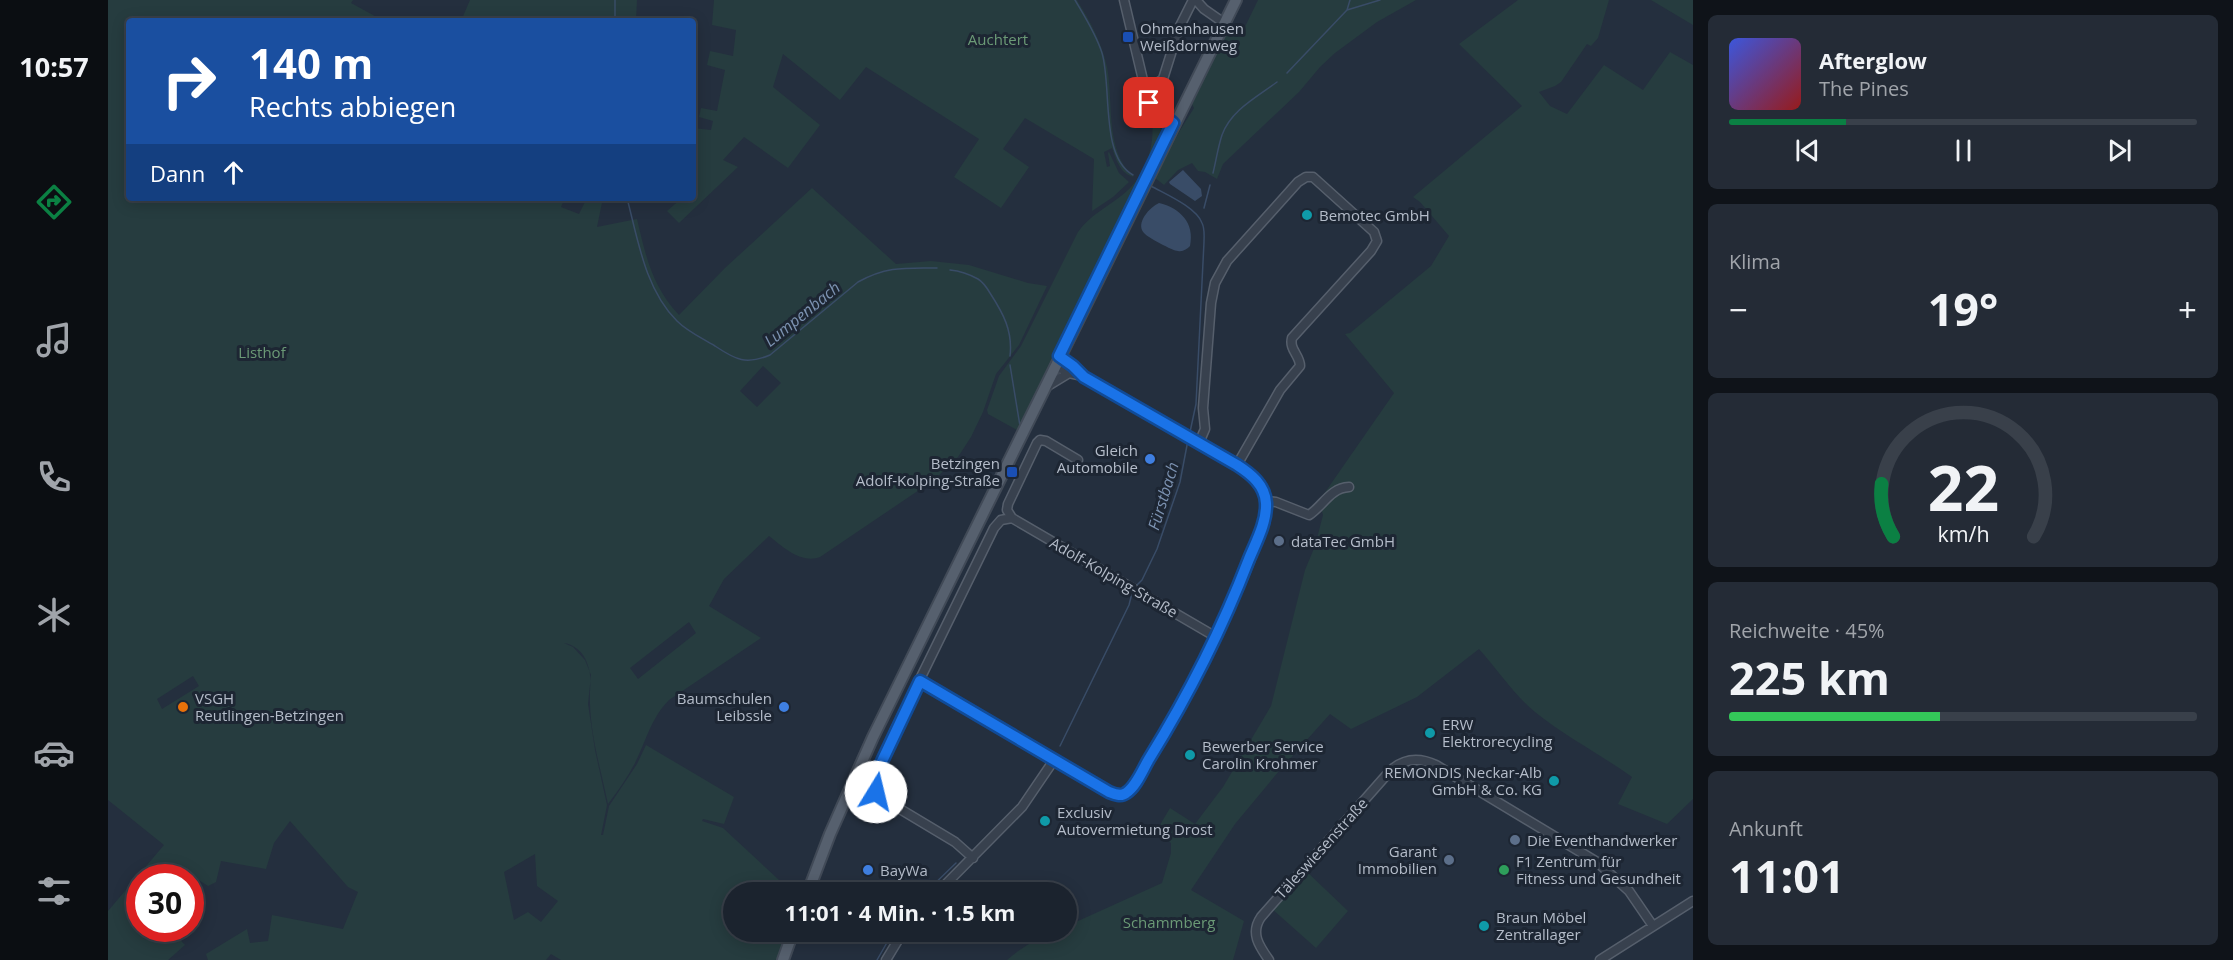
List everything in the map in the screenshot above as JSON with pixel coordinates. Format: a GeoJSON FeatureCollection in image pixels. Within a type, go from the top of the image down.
{"type":"FeatureCollection","features":[{"type":"Feature","properties":{"kind":"main road"},"geometry":{"type":"LineString","coordinates":[[812,882],[830,834],[873,737],[1173,123],[1236,0]]}},
{"type":"Feature","properties":{"kind":"main road"},"geometry":{"type":"LineString","coordinates":[[783,960],[789,942]]}},
{"type":"Feature","properties":{"kind":"street"},"geometry":{"type":"LineString","coordinates":[[1124,0],[1143,88],[1153,108],[1173,123]]}},
{"type":"Feature","properties":{"kind":"street"},"geometry":{"type":"LineString","coordinates":[[1143,88],[1163,79],[1179,28],[1194,0],[1224,23]]}},
{"type":"Feature","properties":{"kind":"street"},"geometry":{"type":"LineString","coordinates":[[1196,442],[1205,429],[1203,411],[1211,303],[1217,278],[1227,261],[1298,182],[1306,177],[1313,177],[1374,232],[1377,241],[1371,251],[1292,338],[1292,347],[1300,361],[1300,366],[1280,390],[1237,465]]}},
{"type":"Feature","properties":{"kind":"street"},"geometry":{"type":"LineString","coordinates":[[1057,361],[1069,374]]}},
{"type":"Feature","properties":{"kind":"street"},"geometry":{"type":"LineString","coordinates":[[920,681],[1114,794],[1125,794],[1138,778],[1173,719],[1216,636],[1263,526],[1266,501],[1256,480],[1237,465],[1083,376],[1073,366],[1057,361]]}},
{"type":"Feature","properties":{"kind":"street"},"geometry":{"type":"LineString","coordinates":[[1044,389],[1053,381],[1069,374],[1083,376]]}},
{"type":"Feature","properties":{"kind":"street"},"geometry":{"type":"LineString","coordinates":[[973,858],[955,843],[885,802],[876,792],[876,774],[994,528],[1001,520],[1012,518],[1007,510],[1008,504],[1038,442],[1046,441],[1078,460]]}},
{"type":"Feature","properties":{"kind":"street"},"geometry":{"type":"LineString","coordinates":[[1266,501],[1276,502],[1309,515],[1318,509],[1328,496],[1341,487],[1349,487]]}},
{"type":"Feature","properties":{"kind":"street","name":"Adolf-Kolping-Straße"},"geometry":{"type":"LineString","coordinates":[[1012,518],[1216,636]]}},
{"type":"Feature","properties":{"kind":"street","name":"Täleswiesenstraße"},"geometry":{"type":"LineString","coordinates":[[1269,960],[1256,938],[1255,927],[1261,917],[1390,771],[1400,763],[1414,759],[1436,765],[1597,862],[1629,891],[1653,926]]}},
{"type":"Feature","properties":{"kind":"street"},"geometry":{"type":"LineString","coordinates":[[948,882],[1024,805],[1054,760]]}},
{"type":"Feature","properties":{"kind":"street"},"geometry":{"type":"LineString","coordinates":[[1600,960],[1693,901]]}},
{"type":"Feature","properties":{"kind":"street"},"geometry":{"type":"LineString","coordinates":[[886,960],[897,942]]}},
{"type":"Feature","properties":{"kind":"green space","name":"Listhof"},"geometry":{"type":"Polygon","coordinates":[[[108,0],[353,0],[351,3],[378,18],[126,18],[126,201],[564,201],[561,207],[579,214],[586,201],[602,201],[597,227],[637,219],[656,282],[679,315],[725,268],[812,188],[896,264],[931,261],[969,265],[1028,283],[1047,286],[1019,345],[996,374],[983,412],[971,437],[958,457],[934,480],[820,557],[813,559],[799,556],[769,536],[724,579],[709,606],[761,638],[669,700],[653,722],[629,774],[608,804],[592,729],[590,681],[588,704],[595,750],[607,805],[601,835],[603,835],[609,806],[637,764],[646,745],[734,797],[724,824],[703,819],[702,821],[723,828],[781,882],[723,882],[723,942],[786,942],[780,960],[561,960],[551,954],[546,960],[208,960],[206,954],[247,929],[250,943],[268,941],[272,915],[343,929],[358,892],[348,887],[290,821],[274,843],[266,869],[221,861],[216,882],[208,886],[204,883],[204,864],[148,864],[164,845],[108,800],[108,0]],[[763,366],[740,391],[757,407],[781,383],[763,366]],[[689,622],[630,668],[638,679],[696,633],[689,622]],[[564,643],[573,647],[585,660],[589,671],[586,659],[581,653],[575,647],[564,643]],[[193,676],[157,699],[162,709],[199,686],[193,676]],[[535,854],[504,872],[514,920],[528,912],[541,922],[558,901],[537,886],[535,854]]]}},
{"type":"Feature","properties":{"kind":"green space"},"geometry":{"type":"Polygon","coordinates":[[[470,0],[637,0],[636,18],[462,18],[470,0]]]}},
{"type":"Feature","properties":{"kind":"green space","name":"Auchtert"},"geometry":{"type":"Polygon","coordinates":[[[714,0],[1077,0],[1102,49],[1109,81],[1114,140],[1118,154],[1134,177],[1125,173],[1112,148],[1104,152],[1107,167],[1110,166],[1109,152],[1119,173],[1129,182],[1113,197],[1092,211],[1094,159],[1025,118],[1003,149],[1029,167],[1001,208],[954,177],[979,139],[866,67],[840,100],[783,54],[773,87],[820,125],[788,168],[744,137],[723,160],[738,167],[679,223],[667,211],[679,201],[696,201],[696,128],[711,130],[713,121],[699,117],[701,108],[717,111],[725,70],[707,65],[710,51],[733,56],[736,30],[712,25],[714,0]]]}},
{"type":"Feature","properties":{"kind":"green space"},"geometry":{"type":"Polygon","coordinates":[[[1258,0],[1416,0],[1377,22],[1335,53],[1299,92],[1223,164],[1217,179],[1198,171],[1192,163],[1178,170],[1164,185],[1155,178],[1194,108],[1192,104],[1229,27],[1241,35],[1258,0]]]}},
{"type":"Feature","properties":{"kind":"green space","name":"Schammberg"},"geometry":{"type":"Polygon","coordinates":[[[1518,0],[1609,0],[1598,38],[1591,46],[1587,44],[1561,82],[1539,92],[1550,106],[1567,114],[1604,65],[1643,90],[1670,52],[1693,65],[1693,799],[1667,824],[1618,804],[1632,777],[1535,712],[1513,690],[1479,649],[1417,697],[1351,729],[1330,714],[1235,824],[1191,890],[1244,921],[1233,960],[1007,960],[1033,942],[1077,942],[1077,921],[1162,883],[1171,853],[1171,843],[1157,830],[1170,808],[1195,824],[1223,787],[1271,706],[1305,570],[1315,546],[1323,515],[1319,501],[1394,393],[1345,334],[1350,333],[1431,266],[1449,236],[1413,197],[1522,106],[1459,44],[1518,0]]]}},
{"type":"Feature","properties":{"kind":"green space"},"geometry":{"type":"Polygon","coordinates":[[[1651,0],[1693,0],[1693,25],[1651,0]]]}},
{"type":"Feature","properties":{"kind":"green space"},"geometry":{"type":"Polygon","coordinates":[[[1154,118],[1157,118],[1161,130],[1159,140],[1053,359],[1022,429],[1017,430],[988,414],[987,410],[999,376],[1021,346],[1078,232],[1093,216],[1129,189],[1142,171],[1150,152],[1154,118]]]}},
{"type":"Feature","properties":{"kind":"green space"},"geometry":{"type":"Polygon","coordinates":[[[1305,870],[1348,911],[1316,948],[1271,908],[1305,870]]]}},
{"type":"Feature","properties":{"kind":"green space"},"geometry":{"type":"Polygon","coordinates":[[[126,890],[126,942],[182,942],[185,945],[168,960],[108,960],[108,911],[126,890]]]}},
{"type":"Feature","properties":{"kind":"water"},"geometry":{"type":"Polygon","coordinates":[[[1183,170],[1201,189],[1202,196],[1195,201],[1169,182],[1183,170]]]}},
{"type":"Feature","properties":{"kind":"water"},"geometry":{"type":"Polygon","coordinates":[[[1159,203],[1179,213],[1188,224],[1191,238],[1190,246],[1185,250],[1178,251],[1144,233],[1142,220],[1159,203]]]}},
{"type":"Feature","properties":{"kind":"waterway","name":"Lumpenbach"},"geometry":{"type":"LineString","coordinates":[[615,0],[615,18]]}},
{"type":"Feature","properties":{"kind":"waterway","name":"Fürstbach"},"geometry":{"type":"LineString","coordinates":[[1075,0],[1102,53],[1111,137],[1116,153],[1123,166],[1133,175]]}},
{"type":"Feature","properties":{"kind":"waterway"},"geometry":{"type":"LineString","coordinates":[[1347,10],[1350,0]]}},
{"type":"Feature","properties":{"kind":"waterway"},"geometry":{"type":"LineString","coordinates":[[1287,73],[1347,10],[1380,0]]}},
{"type":"Feature","properties":{"kind":"waterway"},"geometry":{"type":"LineString","coordinates":[[1213,173],[1226,126],[1238,111],[1277,82]]}},
{"type":"Feature","properties":{"kind":"waterway"},"geometry":{"type":"LineString","coordinates":[[1204,208],[1210,185]]}},
{"type":"Feature","properties":{"kind":"waterway","name":"Fürstbach"},"geometry":{"type":"LineString","coordinates":[[1151,186],[1187,206],[1199,217],[1204,228],[1196,404],[1190,432]]}},
{"type":"Feature","properties":{"kind":"waterway","name":"Lumpenbach"},"geometry":{"type":"LineString","coordinates":[[628,201],[644,263],[657,294],[666,308],[690,332],[741,360],[754,360],[770,355],[858,282],[868,277],[896,269],[937,268]]}},
{"type":"Feature","properties":{"kind":"waterway","name":"Lumpenbach"},"geometry":{"type":"LineString","coordinates":[[950,270],[975,277],[986,287],[1006,323],[1010,338],[1010,356]]}},
{"type":"Feature","properties":{"kind":"waterway","name":"Lumpenbach"},"geometry":{"type":"LineString","coordinates":[[1010,365],[1020,426]]}},
{"type":"Feature","properties":{"kind":"waterway","name":"Fürstbach"},"geometry":{"type":"LineString","coordinates":[[1136,586],[1142,580],[1157,549],[1180,482],[1188,440]]}},
{"type":"Feature","properties":{"kind":"waterway","name":"Fürstbach"},"geometry":{"type":"LineString","coordinates":[[1060,746],[1129,605],[1132,593]]}},
{"type":"Feature","properties":{"kind":"waterway"},"geometry":{"type":"LineString","coordinates":[[936,882],[956,863]]}},
{"type":"Feature","properties":{"kind":"waterway"},"geometry":{"type":"LineString","coordinates":[[877,960],[887,942]]}},
{"type":"Feature","properties":{"kind":"place","name":"Ohmenhausen Weißdornweg"},"geometry":{"type":"Point","coordinates":[1128,37]}},
{"type":"Feature","properties":{"kind":"place","name":"Bemotec GmbH"},"geometry":{"type":"Point","coordinates":[1307,215]}},
{"type":"Feature","properties":{"kind":"place","name":"Gleich Automobile"},"geometry":{"type":"Point","coordinates":[1150,459]}},
{"type":"Feature","properties":{"kind":"place","name":"Betzingen Adolf-Kolping-Straße"},"geometry":{"type":"Point","coordinates":[1012,472]}},
{"type":"Feature","properties":{"kind":"place","name":"dataTec GmbH"},"geometry":{"type":"Point","coordinates":[1279,541]}},
{"type":"Feature","properties":{"kind":"place","name":"VSGH Reutlingen-Betzingen"},"geometry":{"type":"Point","coordinates":[183,707]}},
{"type":"Feature","properties":{"kind":"place","name":"Baumschulen Leibssle"},"geometry":{"type":"Point","coordinates":[784,707]}},
{"type":"Feature","properties":{"kind":"place","name":"ERW Elektrorecycling"},"geometry":{"type":"Point","coordinates":[1430,733]}},
{"type":"Feature","properties":{"kind":"place","name":"Bewerber Service Carolin Krohmer"},"geometry":{"type":"Point","coordinates":[1190,755]}},
{"type":"Feature","properties":{"kind":"place","name":"REMONDIS Neckar-Alb GmbH & Co. KG"},"geometry":{"type":"Point","coordinates":[1554,781]}},
{"type":"Feature","properties":{"kind":"place","name":"Exclusiv Autovermietung Drost"},"geometry":{"type":"Point","coordinates":[1045,821]}},
{"type":"Feature","properties":{"kind":"place","name":"Die Eventhandwerker"},"geometry":{"type":"Point","coordinates":[1515,840]}},
{"type":"Feature","properties":{"kind":"place","name":"Garant Immobilien"},"geometry":{"type":"Point","coordinates":[1449,860]}},
{"type":"Feature","properties":{"kind":"place","name":"BayWa"},"geometry":{"type":"Point","coordinates":[868,870]}},
{"type":"Feature","properties":{"kind":"place","name":"F1 Zentrum für Fitness und Gesundheit"},"geometry":{"type":"Point","coordinates":[1504,870]}},
{"type":"Feature","properties":{"kind":"place","name":"Braun Möbel Zentrallager"},"geometry":{"type":"Point","coordinates":[1484,926]}},
{"type":"Feature","properties":{"kind":"route"},"geometry":{"type":"LineString","coordinates":[[876,792],[876,774],[920,681],[1109,792],[1125,794],[1138,778],[1189,691],[1237,591],[1263,526],[1266,510],[1264,492],[1251,475],[1084,377],[1059,356],[1173,123],[1149,103]]}}]}
